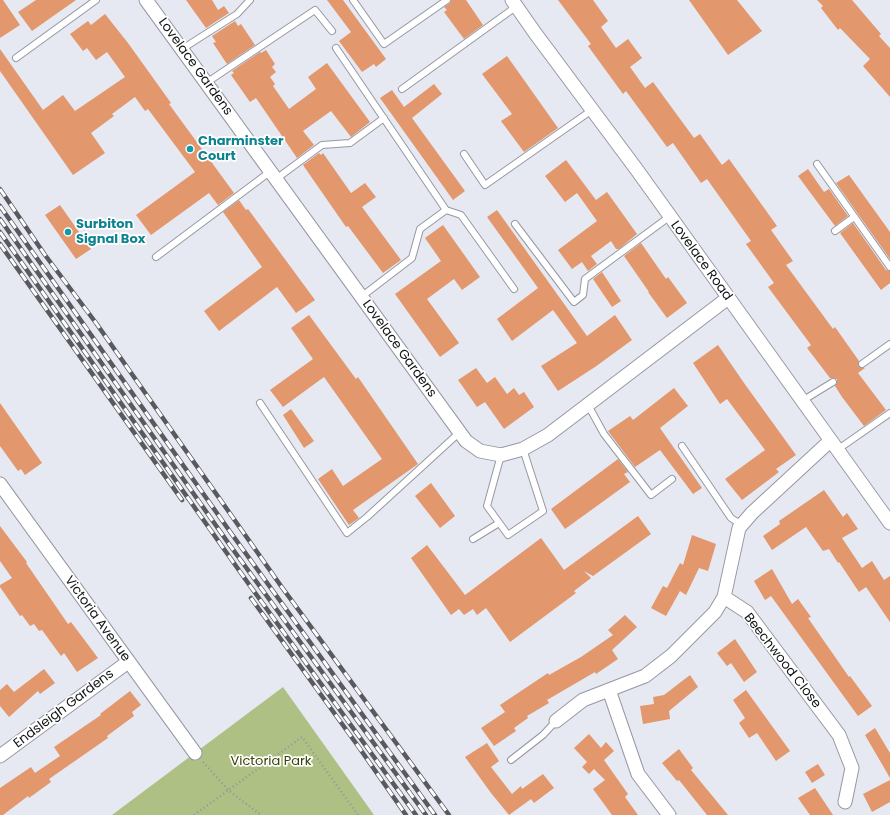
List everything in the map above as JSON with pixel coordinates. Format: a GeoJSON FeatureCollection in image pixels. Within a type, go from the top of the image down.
{"type":"FeatureCollection","features":[{"type":"Feature","properties":{"kind":"street","name":"Lovelace Gardens"},"geometry":{"type":"LineString","coordinates":[[146,0],[466,441],[480,451],[501,455],[523,449],[548,435],[728,298]]}},
{"type":"Feature","properties":{"kind":"street","name":"Lovelace Road"},"geometry":{"type":"LineString","coordinates":[[515,3],[890,523]]}},
{"type":"Feature","properties":{"kind":"street"},"geometry":{"type":"LineString","coordinates":[[556,721],[583,700],[645,676],[671,656],[715,612],[724,597],[739,528],[752,513],[833,446]]}},
{"type":"Feature","properties":{"kind":"street","name":"Victoria Avenue"},"geometry":{"type":"LineString","coordinates":[[0,484],[195,753]]}},
{"type":"Feature","properties":{"kind":"street","name":"Beechwood Close"},"geometry":{"type":"LineString","coordinates":[[724,597],[747,612],[840,735],[852,768],[845,802]]}},
{"type":"Feature","properties":{"kind":"street","name":"Endsleigh Gardens"},"geometry":{"type":"LineString","coordinates":[[0,756],[128,662]]}},
{"type":"Feature","properties":{"kind":"street"},"geometry":{"type":"LineString","coordinates":[[609,690],[638,774],[669,815]]}},
{"type":"Feature","properties":{"kind":"lane"},"geometry":{"type":"LineString","coordinates":[[16,58],[96,0]]}},
{"type":"Feature","properties":{"kind":"lane"},"geometry":{"type":"LineString","coordinates":[[182,49],[237,14],[250,0]]}},
{"type":"Feature","properties":{"kind":"lane"},"geometry":{"type":"LineString","coordinates":[[353,0],[384,44],[447,0]]}},
{"type":"Feature","properties":{"kind":"lane"},"geometry":{"type":"LineString","coordinates":[[402,89],[515,3]]}},
{"type":"Feature","properties":{"kind":"lane"},"geometry":{"type":"LineString","coordinates":[[206,83],[316,10],[332,31]]}},
{"type":"Feature","properties":{"kind":"lane"},"geometry":{"type":"LineString","coordinates":[[336,48],[446,210],[460,215],[514,289]]}},
{"type":"Feature","properties":{"kind":"lane"},"geometry":{"type":"LineString","coordinates":[[464,154],[485,185],[592,110]]}},
{"type":"Feature","properties":{"kind":"lane"},"geometry":{"type":"LineString","coordinates":[[156,256],[273,175],[322,145],[350,143],[384,118]]}},
{"type":"Feature","properties":{"kind":"lane"},"geometry":{"type":"LineString","coordinates":[[817,164],[890,267]]}},
{"type":"Feature","properties":{"kind":"lane"},"geometry":{"type":"LineString","coordinates":[[361,297],[412,258],[420,229],[446,210]]}},
{"type":"Feature","properties":{"kind":"lane"},"geometry":{"type":"LineString","coordinates":[[515,224],[574,302],[583,295],[585,279],[669,216]]}},
{"type":"Feature","properties":{"kind":"lane"},"geometry":{"type":"LineString","coordinates":[[835,231],[854,217]]}},
{"type":"Feature","properties":{"kind":"lane"},"geometry":{"type":"LineString","coordinates":[[862,364],[890,344]]}},
{"type":"Feature","properties":{"kind":"lane"},"geometry":{"type":"LineString","coordinates":[[802,402],[832,382]]}},
{"type":"Feature","properties":{"kind":"lane"},"geometry":{"type":"LineString","coordinates":[[260,403],[347,533],[367,517],[460,432]]}},
{"type":"Feature","properties":{"kind":"lane"},"geometry":{"type":"LineString","coordinates":[[588,404],[604,434],[651,495],[672,479]]}},
{"type":"Feature","properties":{"kind":"lane"},"geometry":{"type":"LineString","coordinates":[[833,446],[890,413]]}},
{"type":"Feature","properties":{"kind":"lane"},"geometry":{"type":"LineString","coordinates":[[682,446],[731,518],[742,525]]}},
{"type":"Feature","properties":{"kind":"lane"},"geometry":{"type":"LineString","coordinates":[[501,455],[487,506],[508,534],[543,511],[523,449]]}},
{"type":"Feature","properties":{"kind":"lane"},"geometry":{"type":"LineString","coordinates":[[473,539],[499,523]]}},
{"type":"Feature","properties":{"kind":"lane"},"geometry":{"type":"LineString","coordinates":[[511,760],[543,735],[556,721]]}},
{"type":"Feature","properties":{"kind":"path"},"geometry":{"type":"LineString","coordinates":[[194,815],[302,736],[358,815]]}},
{"type":"Feature","properties":{"kind":"path"},"geometry":{"type":"LineString","coordinates":[[195,753],[228,790],[261,815]]}},
{"type":"Feature","properties":{"kind":"green space","name":"Victoria Park"},"geometry":{"type":"Polygon","coordinates":[[[283,687],[374,815],[112,815],[283,687]]]}},
{"type":"Feature","properties":{"kind":"building"},"geometry":{"type":"Polygon","coordinates":[[[0,0],[3,0],[20,25],[0,38],[0,0]]]}},
{"type":"Feature","properties":{"kind":"building"},"geometry":{"type":"Polygon","coordinates":[[[36,0],[76,0],[32,31],[18,12],[36,0]]]}},
{"type":"Feature","properties":{"kind":"building"},"geometry":{"type":"Polygon","coordinates":[[[186,0],[212,0],[218,10],[224,6],[229,13],[206,28],[186,0]]]}},
{"type":"Feature","properties":{"kind":"building"},"geometry":{"type":"Polygon","coordinates":[[[327,0],[343,0],[386,59],[376,67],[374,64],[362,72],[339,41],[351,32],[327,0]]]}},
{"type":"Feature","properties":{"kind":"building"},"geometry":{"type":"Polygon","coordinates":[[[451,0],[466,0],[483,25],[464,39],[444,12],[447,10],[444,7],[450,3],[451,0]]]}},
{"type":"Feature","properties":{"kind":"building"},"geometry":{"type":"Polygon","coordinates":[[[558,0],[593,0],[608,21],[601,27],[616,48],[628,39],[642,58],[630,67],[645,88],[653,82],[694,138],[700,134],[722,165],[729,159],[777,226],[771,230],[793,261],[786,265],[833,329],[835,327],[859,361],[859,367],[865,368],[858,373],[886,410],[864,426],[835,386],[837,379],[830,378],[807,348],[811,345],[768,287],[774,283],[746,244],[751,241],[707,179],[701,183],[673,143],[667,147],[626,91],[623,94],[588,46],[591,44],[558,0]]]}},
{"type":"Feature","properties":{"kind":"building"},"geometry":{"type":"Polygon","coordinates":[[[689,0],[737,0],[762,31],[728,55],[689,0]]]}},
{"type":"Feature","properties":{"kind":"building"},"geometry":{"type":"Polygon","coordinates":[[[817,0],[852,0],[881,34],[879,36],[890,48],[890,97],[863,66],[870,59],[840,28],[838,30],[821,8],[823,6],[817,0]]]}},
{"type":"Feature","properties":{"kind":"building"},"geometry":{"type":"Polygon","coordinates":[[[105,14],[128,43],[171,103],[169,104],[234,193],[218,205],[209,193],[151,235],[136,215],[195,172],[148,109],[145,111],[135,97],[112,114],[114,116],[91,133],[105,153],[73,175],[0,71],[0,49],[43,110],[63,95],[75,111],[125,77],[107,52],[96,60],[87,48],[83,51],[70,34],[88,21],[91,25],[105,14]]]}},
{"type":"Feature","properties":{"kind":"building"},"geometry":{"type":"Polygon","coordinates":[[[235,21],[238,26],[241,24],[255,45],[227,64],[213,43],[216,42],[212,36],[235,21]]]}},
{"type":"Feature","properties":{"kind":"building"},"geometry":{"type":"Polygon","coordinates":[[[266,50],[275,64],[272,67],[276,72],[270,77],[275,84],[273,86],[289,109],[316,89],[308,77],[327,63],[370,122],[351,137],[331,111],[303,131],[314,145],[297,158],[256,98],[250,102],[231,75],[234,73],[232,71],[260,52],[261,53],[266,50]]]}},
{"type":"Feature","properties":{"kind":"building"},"geometry":{"type":"Polygon","coordinates":[[[507,56],[558,128],[524,152],[501,121],[512,114],[482,74],[507,56]]]}},
{"type":"Feature","properties":{"kind":"building"},"geometry":{"type":"Polygon","coordinates":[[[434,84],[442,94],[412,118],[465,191],[453,200],[380,98],[392,90],[404,107],[434,84]]]}},
{"type":"Feature","properties":{"kind":"building"},"geometry":{"type":"Polygon","coordinates":[[[319,153],[321,155],[323,153],[351,193],[365,183],[376,197],[362,207],[401,260],[383,273],[348,226],[346,227],[303,165],[319,153]]]}},
{"type":"Feature","properties":{"kind":"building"},"geometry":{"type":"Polygon","coordinates":[[[566,160],[596,200],[607,192],[637,234],[619,249],[616,249],[611,241],[591,256],[597,264],[588,271],[582,262],[572,269],[558,250],[597,221],[577,193],[565,202],[545,176],[566,160]]]}},
{"type":"Feature","properties":{"kind":"building"},"geometry":{"type":"Polygon","coordinates":[[[808,169],[824,192],[829,189],[848,216],[835,226],[798,176],[808,169]]]}},
{"type":"Feature","properties":{"kind":"building"},"geometry":{"type":"Polygon","coordinates":[[[849,175],[890,232],[890,259],[836,183],[849,175]]]}},
{"type":"Feature","properties":{"kind":"building"},"geometry":{"type":"Polygon","coordinates":[[[239,200],[246,210],[248,209],[315,300],[296,313],[277,287],[219,331],[204,311],[262,267],[223,212],[239,200]]]}},
{"type":"Feature","properties":{"kind":"building","name":"Surbiton Signal Box"},"geometry":{"type":"Polygon","coordinates":[[[60,205],[91,249],[76,259],[45,215],[60,205]]]}},
{"type":"Feature","properties":{"kind":"building"},"geometry":{"type":"Polygon","coordinates":[[[497,210],[587,336],[615,315],[632,340],[595,367],[558,391],[541,366],[577,343],[553,310],[512,341],[497,319],[538,288],[487,217],[497,210]]]}},
{"type":"Feature","properties":{"kind":"building"},"geometry":{"type":"Polygon","coordinates":[[[853,223],[886,270],[890,271],[890,283],[881,290],[840,233],[853,223]]]}},
{"type":"Feature","properties":{"kind":"building"},"geometry":{"type":"Polygon","coordinates":[[[443,225],[480,277],[462,290],[454,279],[427,299],[459,343],[440,357],[395,294],[441,261],[425,238],[443,225]]]}},
{"type":"Feature","properties":{"kind":"building"},"geometry":{"type":"Polygon","coordinates":[[[641,243],[666,279],[668,277],[687,303],[667,318],[624,256],[641,243]]]}},
{"type":"Feature","properties":{"kind":"building"},"geometry":{"type":"Polygon","coordinates":[[[602,272],[621,301],[612,307],[593,279],[602,272]]]}},
{"type":"Feature","properties":{"kind":"building"},"geometry":{"type":"Polygon","coordinates":[[[309,315],[356,379],[358,377],[418,464],[353,510],[359,518],[349,525],[318,479],[332,469],[343,486],[382,459],[324,377],[283,407],[270,390],[313,359],[291,328],[309,315]]]}},
{"type":"Feature","properties":{"kind":"building"},"geometry":{"type":"Polygon","coordinates":[[[718,345],[796,455],[776,469],[779,472],[742,500],[725,479],[765,450],[727,399],[720,404],[693,363],[718,345]]]}},
{"type":"Feature","properties":{"kind":"building"},"geometry":{"type":"Polygon","coordinates":[[[476,368],[487,383],[495,377],[507,394],[514,388],[519,395],[524,392],[534,407],[504,429],[485,402],[477,407],[458,380],[476,368]]]}},
{"type":"Feature","properties":{"kind":"building"},"geometry":{"type":"Polygon","coordinates":[[[674,388],[688,406],[660,428],[702,488],[693,494],[660,450],[635,467],[608,431],[630,416],[633,420],[674,388]]]}},
{"type":"Feature","properties":{"kind":"building"},"geometry":{"type":"Polygon","coordinates":[[[0,403],[42,463],[25,475],[21,469],[18,471],[0,446],[0,403]]]}},
{"type":"Feature","properties":{"kind":"building"},"geometry":{"type":"Polygon","coordinates":[[[291,409],[314,441],[304,448],[283,415],[291,409]]]}},
{"type":"Feature","properties":{"kind":"building"},"geometry":{"type":"Polygon","coordinates":[[[618,459],[628,472],[624,474],[630,482],[565,529],[551,509],[618,459]]]}},
{"type":"Feature","properties":{"kind":"building"},"geometry":{"type":"Polygon","coordinates":[[[431,483],[455,516],[440,528],[415,496],[431,483]]]}},
{"type":"Feature","properties":{"kind":"building"},"geometry":{"type":"Polygon","coordinates":[[[824,490],[843,517],[847,513],[858,529],[842,538],[862,568],[872,561],[884,580],[890,576],[890,622],[866,587],[859,592],[829,549],[823,551],[806,527],[772,550],[763,536],[780,524],[779,521],[824,490]]]}},
{"type":"Feature","properties":{"kind":"building"},"geometry":{"type":"Polygon","coordinates":[[[638,516],[651,534],[593,576],[584,571],[591,578],[574,591],[576,593],[510,642],[486,608],[477,615],[473,609],[464,615],[459,609],[451,615],[411,558],[427,545],[465,595],[541,538],[564,570],[638,516]]]}},
{"type":"Feature","properties":{"kind":"building"},"geometry":{"type":"Polygon","coordinates":[[[0,526],[27,562],[26,563],[68,624],[71,622],[98,658],[77,672],[64,653],[61,656],[42,630],[39,631],[34,624],[30,626],[22,615],[20,616],[0,587],[0,585],[12,578],[0,561],[0,526]]]}},
{"type":"Feature","properties":{"kind":"building"},"geometry":{"type":"Polygon","coordinates":[[[692,535],[716,544],[708,571],[699,568],[686,595],[680,591],[666,616],[651,608],[663,586],[667,588],[680,563],[683,565],[692,535]]]}},
{"type":"Feature","properties":{"kind":"building"},"geometry":{"type":"Polygon","coordinates":[[[772,569],[792,604],[798,599],[811,617],[808,618],[849,677],[850,676],[872,706],[858,716],[771,596],[765,600],[754,581],[772,569]]]}},
{"type":"Feature","properties":{"kind":"building"},"geometry":{"type":"Polygon","coordinates":[[[625,615],[637,627],[612,650],[618,659],[596,674],[595,672],[547,700],[549,703],[527,716],[528,718],[514,728],[516,731],[494,746],[481,728],[505,712],[500,705],[548,673],[549,675],[581,657],[613,635],[608,630],[625,615]]]}},
{"type":"Feature","properties":{"kind":"building"},"geometry":{"type":"Polygon","coordinates":[[[735,639],[757,672],[744,682],[731,663],[727,666],[717,653],[735,639]]]}},
{"type":"Feature","properties":{"kind":"building"},"geometry":{"type":"Polygon","coordinates":[[[44,669],[55,683],[40,694],[38,691],[9,717],[0,706],[0,690],[7,684],[14,692],[44,669]]]}},
{"type":"Feature","properties":{"kind":"building"},"geometry":{"type":"Polygon","coordinates":[[[690,675],[698,687],[669,711],[670,719],[643,724],[640,706],[654,704],[653,697],[664,695],[690,675]]]}},
{"type":"Feature","properties":{"kind":"building"},"geometry":{"type":"Polygon","coordinates":[[[746,690],[790,751],[776,761],[757,733],[749,738],[739,723],[745,718],[733,700],[746,690]]]}},
{"type":"Feature","properties":{"kind":"building"},"geometry":{"type":"Polygon","coordinates":[[[130,691],[141,705],[132,712],[134,716],[107,736],[108,738],[49,779],[51,782],[29,798],[28,796],[3,815],[0,815],[0,788],[31,767],[35,773],[60,756],[54,747],[101,715],[100,714],[130,691]]]}},
{"type":"Feature","properties":{"kind":"building"},"geometry":{"type":"Polygon","coordinates":[[[875,728],[890,753],[890,778],[865,735],[875,728]]]}},
{"type":"Feature","properties":{"kind":"building"},"geometry":{"type":"Polygon","coordinates":[[[589,734],[601,748],[606,742],[614,751],[604,760],[628,794],[625,797],[638,815],[612,815],[593,789],[605,780],[594,769],[589,774],[582,767],[587,762],[574,748],[589,734]]]}},
{"type":"Feature","properties":{"kind":"building"},"geometry":{"type":"Polygon","coordinates":[[[487,743],[499,761],[491,767],[512,794],[521,786],[522,789],[543,774],[554,788],[534,803],[531,799],[509,815],[465,757],[487,743]]]}},
{"type":"Feature","properties":{"kind":"building"},"geometry":{"type":"Polygon","coordinates":[[[679,749],[693,768],[691,770],[728,815],[707,815],[679,780],[677,781],[662,763],[679,749]]]}},
{"type":"Feature","properties":{"kind":"building"},"geometry":{"type":"Polygon","coordinates":[[[818,764],[825,775],[812,783],[805,772],[818,764]]]}},
{"type":"Feature","properties":{"kind":"building"},"geometry":{"type":"Polygon","coordinates":[[[890,780],[890,802],[872,812],[863,794],[890,780]]]}},
{"type":"Feature","properties":{"kind":"building"},"geometry":{"type":"Polygon","coordinates":[[[815,788],[833,815],[810,815],[798,798],[815,788]]]}},
{"type":"Feature","properties":{"kind":"railway"},"geometry":{"type":"LineString","coordinates":[[0,189],[45,255],[96,323],[281,586],[449,815]]}},
{"type":"Feature","properties":{"kind":"railway"},"geometry":{"type":"LineString","coordinates":[[0,206],[231,533],[435,815]]}},
{"type":"Feature","properties":{"kind":"railway"},"geometry":{"type":"LineString","coordinates":[[0,219],[229,544],[426,815]]}},
{"type":"Feature","properties":{"kind":"railway"},"geometry":{"type":"LineString","coordinates":[[0,232],[248,583],[416,815]]}},
{"type":"Feature","properties":{"kind":"railway"},"geometry":{"type":"LineString","coordinates":[[0,244],[182,500]]}},
{"type":"Feature","properties":{"kind":"railway"},"geometry":{"type":"LineString","coordinates":[[251,598],[406,815]]}},
{"type":"Feature","properties":{"kind":"place","name":"Charminster Court"},"geometry":{"type":"Point","coordinates":[190,149]}},
{"type":"Feature","properties":{"kind":"place","name":"Surbiton Signal Box"},"geometry":{"type":"Point","coordinates":[68,232]}}]}
